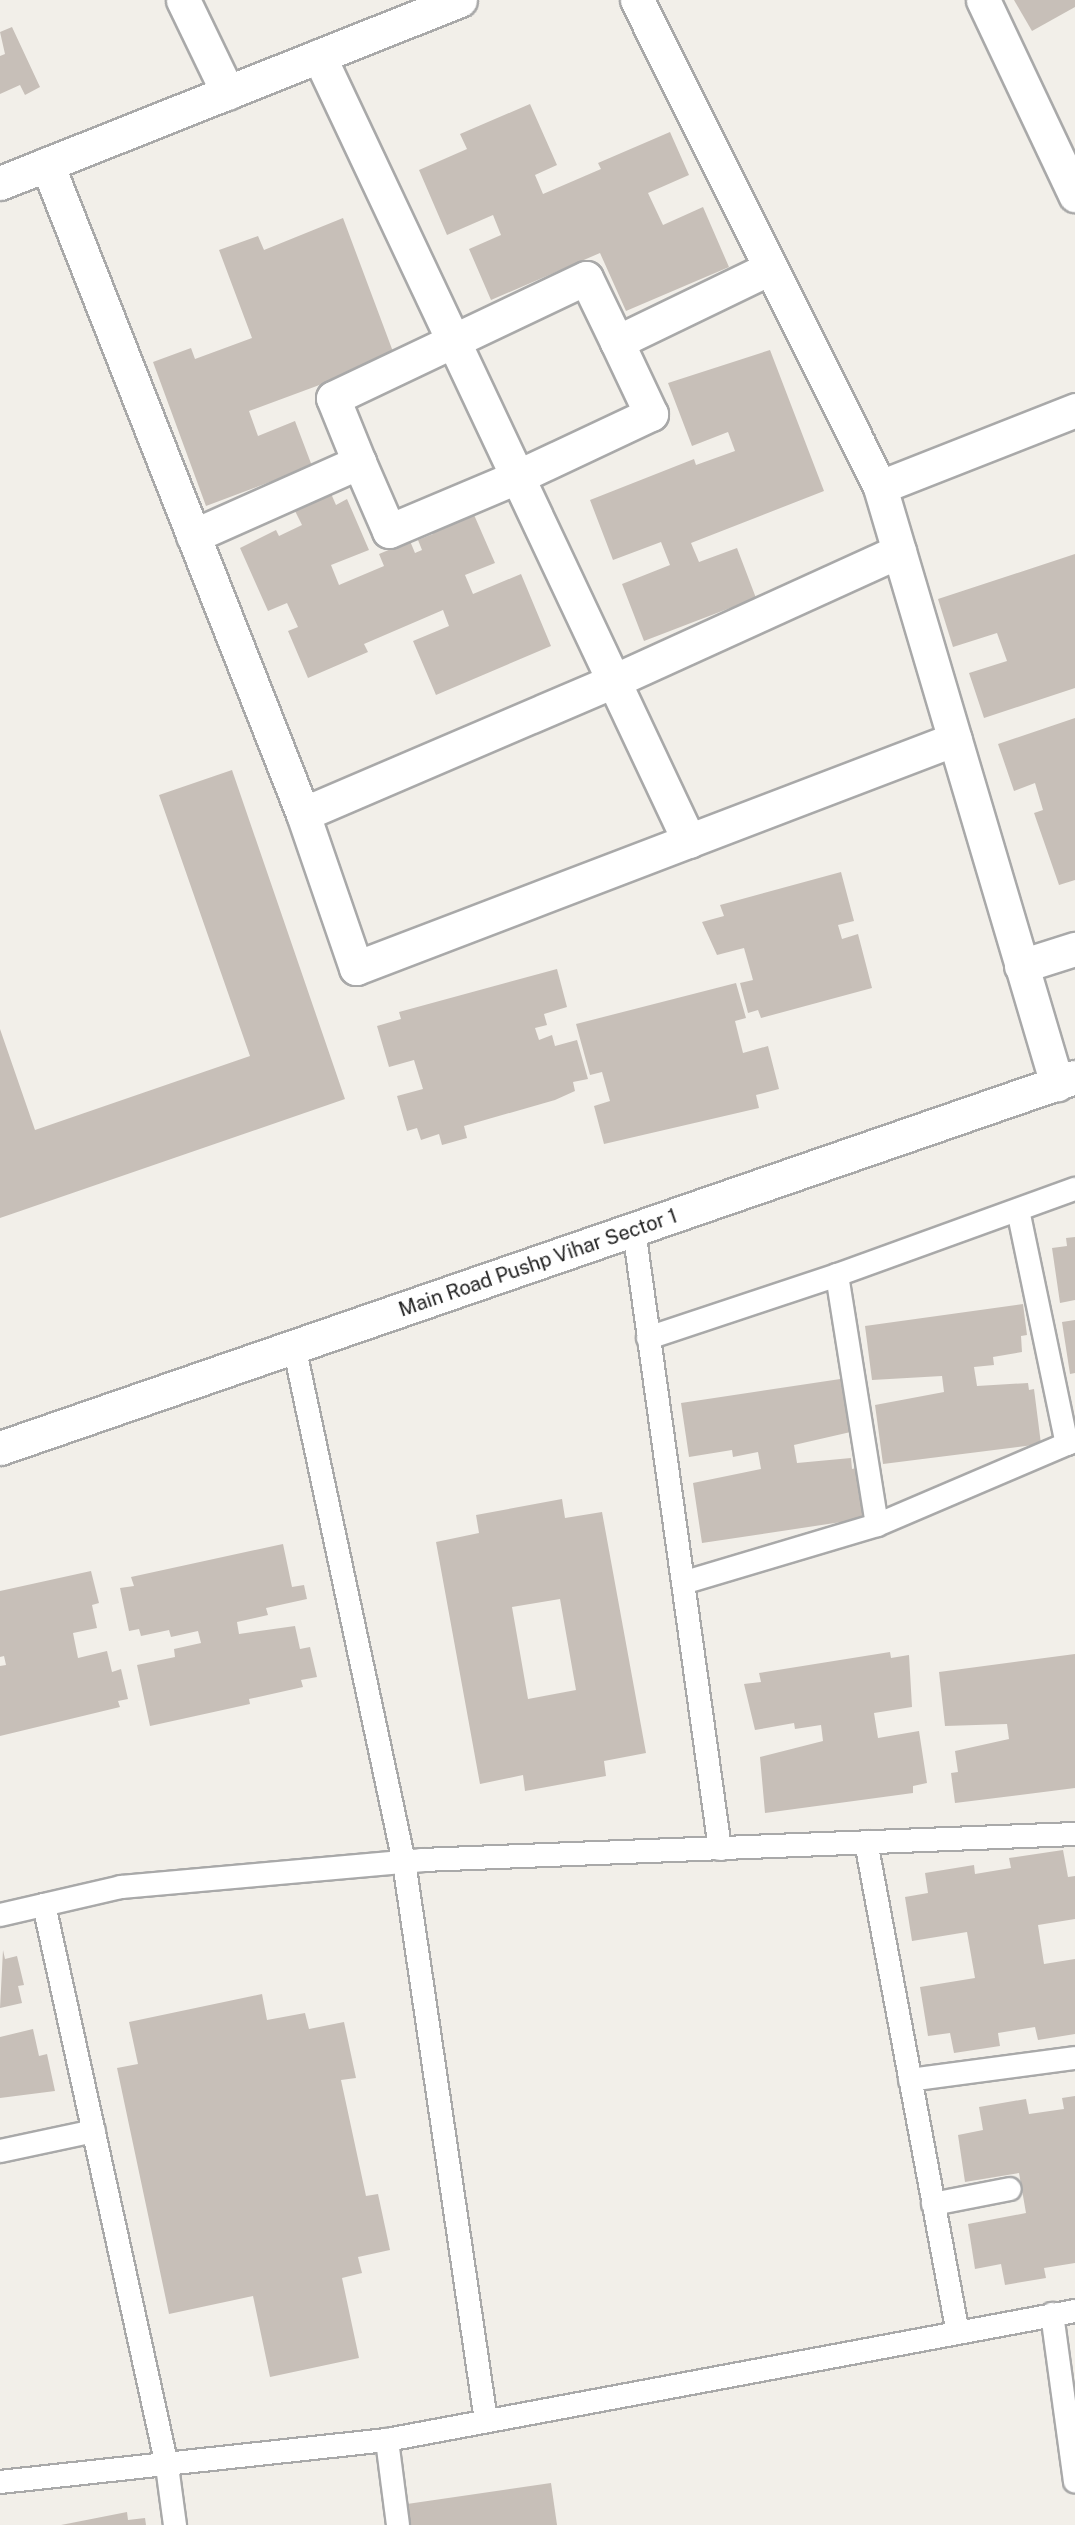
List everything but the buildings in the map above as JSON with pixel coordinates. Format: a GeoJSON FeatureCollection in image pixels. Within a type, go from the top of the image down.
{"type":"FeatureCollection","features":[{"type":"Feature","properties":{"kind":"street"},"geometry":{"type":"LineString","coordinates":[[183,0],[228,93]]}},
{"type":"Feature","properties":{"kind":"street"},"geometry":{"type":"LineString","coordinates":[[0,183],[460,0]]}},
{"type":"Feature","properties":{"kind":"street"},"geometry":{"type":"LineString","coordinates":[[637,0],[880,487],[1021,966],[1066,1080]]}},
{"type":"Feature","properties":{"kind":"street"},"geometry":{"type":"LineString","coordinates":[[983,0],[1075,195]]}},
{"type":"Feature","properties":{"kind":"street"},"geometry":{"type":"LineString","coordinates":[[319,56],[616,680],[689,841]]}},
{"type":"Feature","properties":{"kind":"street"},"geometry":{"type":"LineString","coordinates":[[47,164],[303,814],[356,968],[955,739]]}},
{"type":"Feature","properties":{"kind":"street"},"geometry":{"type":"LineString","coordinates":[[617,342],[770,268]]}},
{"type":"Feature","properties":{"kind":"street"},"geometry":{"type":"LineString","coordinates":[[586,278],[651,414],[519,476],[389,531],[333,398],[454,340],[586,278]]}},
{"type":"Feature","properties":{"kind":"street"},"geometry":{"type":"LineString","coordinates":[[880,487],[1075,410]]}},
{"type":"Feature","properties":{"kind":"street"},"geometry":{"type":"LineString","coordinates":[[193,536],[359,462]]}},
{"type":"Feature","properties":{"kind":"street"},"geometry":{"type":"LineString","coordinates":[[303,814],[616,680],[898,551]]}},
{"type":"Feature","properties":{"kind":"street"},"geometry":{"type":"LineString","coordinates":[[1021,966],[1075,949]]}},
{"type":"Feature","properties":{"kind":"street","name":"Main Road Pushp Vihar Sector 1"},"geometry":{"type":"LineString","coordinates":[[0,1448],[1066,1080]]}},
{"type":"Feature","properties":{"kind":"lane"},"geometry":{"type":"LineString","coordinates":[[648,1338],[837,1275],[1075,1189]]}},
{"type":"Feature","properties":{"kind":"lane"},"geometry":{"type":"LineString","coordinates":[[683,1583],[877,1525],[1071,1442],[1018,1210]]}},
{"type":"Feature","properties":{"kind":"lane"},"geometry":{"type":"LineString","coordinates":[[634,1230],[720,1849]]}},
{"type":"Feature","properties":{"kind":"lane"},"geometry":{"type":"LineString","coordinates":[[837,1275],[877,1525]]}},
{"type":"Feature","properties":{"kind":"lane"},"geometry":{"type":"LineString","coordinates":[[294,1346],[404,1862],[486,2421]]}},
{"type":"Feature","properties":{"kind":"lane"},"geometry":{"type":"LineString","coordinates":[[0,1915],[121,1887],[404,1862],[1075,1834]]}},
{"type":"Feature","properties":{"kind":"lane"},"geometry":{"type":"LineString","coordinates":[[866,1842],[957,2330]]}},
{"type":"Feature","properties":{"kind":"lane"},"geometry":{"type":"LineString","coordinates":[[44,1905],[166,2466],[175,2525]]}},
{"type":"Feature","properties":{"kind":"lane"},"geometry":{"type":"LineString","coordinates":[[910,2080],[1075,2058]]}},
{"type":"Feature","properties":{"kind":"lane"},"geometry":{"type":"LineString","coordinates":[[0,2151],[94,2131]]}},
{"type":"Feature","properties":{"kind":"lane"},"geometry":{"type":"LineString","coordinates":[[933,2204],[1010,2189]]}},
{"type":"Feature","properties":{"kind":"lane"},"geometry":{"type":"LineString","coordinates":[[0,2482],[166,2466],[387,2440],[957,2330],[1075,2311]]}},
{"type":"Feature","properties":{"kind":"lane"},"geometry":{"type":"LineString","coordinates":[[1052,2314],[1075,2481]]}},
{"type":"Feature","properties":{"kind":"lane"},"geometry":{"type":"LineString","coordinates":[[387,2440],[398,2525]]}}]}
